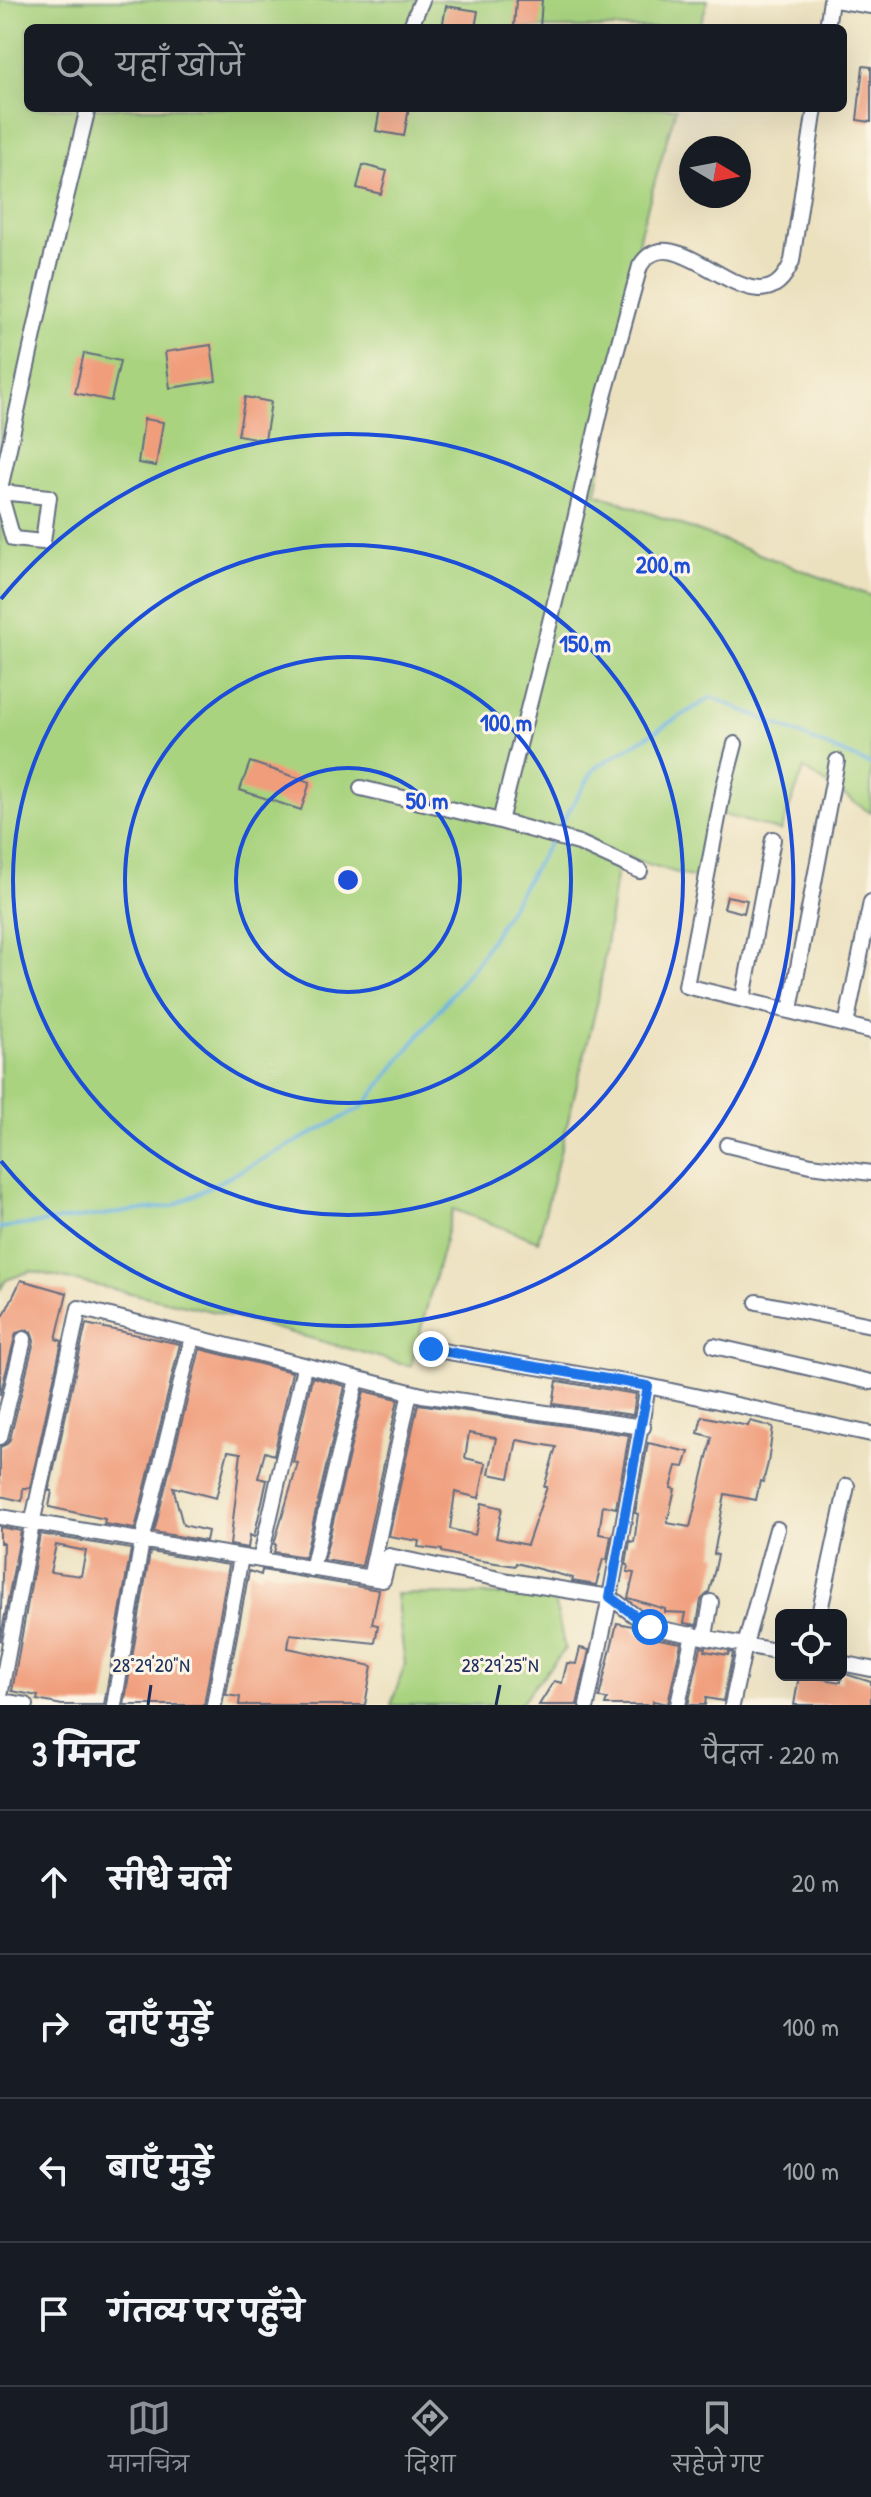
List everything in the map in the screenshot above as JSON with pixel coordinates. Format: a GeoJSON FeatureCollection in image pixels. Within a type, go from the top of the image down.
{"type":"FeatureCollection","features":[{"type":"Feature","properties":{"kind":"street"},"geometry":{"type":"LineString","coordinates":[[412,24],[422,0]]}},
{"type":"Feature","properties":{"kind":"street"},"geometry":{"type":"LineString","coordinates":[[828,24],[833,0],[871,6]]}},
{"type":"Feature","properties":{"kind":"street"},"geometry":{"type":"LineString","coordinates":[[0,491],[87,112]]}},
{"type":"Feature","properties":{"kind":"street"},"geometry":{"type":"LineString","coordinates":[[500,821],[602,404],[640,266],[646,256],[663,249],[740,284],[763,290],[775,287],[785,278],[792,261],[814,112]]}},
{"type":"Feature","properties":{"kind":"street"},"geometry":{"type":"LineString","coordinates":[[735,744],[724,786],[686,986],[871,1031]]}},
{"type":"Feature","properties":{"kind":"street"},"geometry":{"type":"LineString","coordinates":[[790,1010],[837,761]]}},
{"type":"Feature","properties":{"kind":"street"},"geometry":{"type":"LineString","coordinates":[[361,788],[579,843],[640,871]]}},
{"type":"Feature","properties":{"kind":"street"},"geometry":{"type":"LineString","coordinates":[[743,998],[773,839]]}},
{"type":"Feature","properties":{"kind":"street"},"geometry":{"type":"LineString","coordinates":[[846,1025],[871,902]]}},
{"type":"Feature","properties":{"kind":"street"},"geometry":{"type":"LineString","coordinates":[[727,1145],[811,1165],[871,1173]]}},
{"type":"Feature","properties":{"kind":"street"},"geometry":{"type":"LineString","coordinates":[[757,1302],[871,1325]]}},
{"type":"Feature","properties":{"kind":"street"},"geometry":{"type":"LineString","coordinates":[[26,1705],[0,1698],[32,1524],[79,1308],[410,1392],[643,1427]]}},
{"type":"Feature","properties":{"kind":"street"},"geometry":{"type":"LineString","coordinates":[[114,1705],[142,1541],[192,1338]]}},
{"type":"Feature","properties":{"kind":"street"},"geometry":{"type":"LineString","coordinates":[[0,1437],[24,1339]]}},
{"type":"Feature","properties":{"kind":"street"},"geometry":{"type":"LineString","coordinates":[[714,1346],[871,1382]]}},
{"type":"Feature","properties":{"kind":"street"},"geometry":{"type":"LineString","coordinates":[[431,1349],[648,1386],[871,1434]]}},
{"type":"Feature","properties":{"kind":"street"},"geometry":{"type":"LineString","coordinates":[[260,1560],[304,1367]]}},
{"type":"Feature","properties":{"kind":"street"},"geometry":{"type":"LineString","coordinates":[[312,1569],[357,1379]]}},
{"type":"Feature","properties":{"kind":"street"},"geometry":{"type":"LineString","coordinates":[[587,1705],[643,1427],[648,1386]]}},
{"type":"Feature","properties":{"kind":"street"},"geometry":{"type":"LineString","coordinates":[[370,1578],[410,1392]]}},
{"type":"Feature","properties":{"kind":"street"},"geometry":{"type":"LineString","coordinates":[[820,1609],[847,1486]]}},
{"type":"Feature","properties":{"kind":"street"},"geometry":{"type":"LineString","coordinates":[[0,1517],[383,1580],[389,1556],[509,1581],[610,1597],[650,1627],[775,1651]]}},
{"type":"Feature","properties":{"kind":"street"},"geometry":{"type":"LineString","coordinates":[[732,1705],[777,1529]]}},
{"type":"Feature","properties":{"kind":"street"},"geometry":{"type":"LineString","coordinates":[[214,1705],[241,1557]]}},
{"type":"Feature","properties":{"kind":"street"},"geometry":{"type":"LineString","coordinates":[[678,1705],[711,1602]]}},
{"type":"Feature","properties":{"kind":"street"},"geometry":{"type":"LineString","coordinates":[[847,1664],[871,1669]]}},
{"type":"Feature","properties":{"kind":"green space"},"geometry":{"type":"Polygon","coordinates":[[[0,0],[708,0],[700,24],[24,24],[24,112],[675,112],[640,233],[596,493],[871,596],[871,813],[804,769],[781,831],[717,813],[694,878],[619,855],[598,1000],[538,1241],[453,1209],[411,1366],[216,1312],[31,1271],[6,1280],[0,1290],[0,0]]]}},
{"type":"Feature","properties":{"kind":"green space"},"geometry":{"type":"Polygon","coordinates":[[[522,1587],[553,1594],[565,1649],[519,1705],[391,1705],[405,1664],[396,1594],[505,1595],[522,1587]]]}},
{"type":"Feature","properties":{"kind":"building"},"geometry":{"type":"Polygon","coordinates":[[[516,0],[542,0],[540,24],[514,24],[516,0]]]}},
{"type":"Feature","properties":{"kind":"building"},"geometry":{"type":"Polygon","coordinates":[[[446,6],[478,11],[476,24],[443,24],[446,6]]]}},
{"type":"Feature","properties":{"kind":"building"},"geometry":{"type":"Polygon","coordinates":[[[863,66],[871,67],[871,122],[857,120],[863,66]]]}},
{"type":"Feature","properties":{"kind":"building"},"geometry":{"type":"Polygon","coordinates":[[[379,112],[408,112],[404,136],[376,131],[379,112]]]}},
{"type":"Feature","properties":{"kind":"building"},"geometry":{"type":"Polygon","coordinates":[[[363,165],[387,171],[381,194],[357,188],[363,165]]]}},
{"type":"Feature","properties":{"kind":"building"},"geometry":{"type":"Polygon","coordinates":[[[211,345],[216,381],[170,388],[165,352],[211,345]]]}},
{"type":"Feature","properties":{"kind":"building"},"geometry":{"type":"Polygon","coordinates":[[[84,353],[120,361],[111,401],[75,393],[84,353]]]}},
{"type":"Feature","properties":{"kind":"building"},"geometry":{"type":"Polygon","coordinates":[[[245,397],[271,402],[265,440],[238,435],[245,397]]]}},
{"type":"Feature","properties":{"kind":"building"},"geometry":{"type":"Polygon","coordinates":[[[144,419],[163,422],[156,466],[138,463],[144,419]]]}},
{"type":"Feature","properties":{"kind":"building"},"geometry":{"type":"Polygon","coordinates":[[[250,762],[310,782],[301,810],[240,790],[250,762]]]}},
{"type":"Feature","properties":{"kind":"building"},"geometry":{"type":"Polygon","coordinates":[[[727,896],[747,900],[744,913],[724,908],[727,896]]]}},
{"type":"Feature","properties":{"kind":"building"},"geometry":{"type":"Polygon","coordinates":[[[21,1280],[67,1293],[56,1339],[62,1341],[30,1488],[23,1488],[22,1501],[0,1496],[0,1447],[10,1439],[34,1341],[27,1330],[16,1333],[0,1395],[0,1314],[4,1315],[21,1280]]]}},
{"type":"Feature","properties":{"kind":"building"},"geometry":{"type":"Polygon","coordinates":[[[86,1324],[180,1344],[135,1529],[104,1524],[105,1519],[49,1507],[52,1491],[49,1491],[86,1324]]]}},
{"type":"Feature","properties":{"kind":"building"},"geometry":{"type":"Polygon","coordinates":[[[200,1349],[292,1372],[274,1455],[265,1452],[258,1478],[267,1480],[254,1537],[250,1535],[248,1548],[230,1545],[241,1453],[228,1451],[216,1498],[173,1487],[183,1525],[208,1531],[206,1541],[154,1532],[200,1349]]]}},
{"type":"Feature","properties":{"kind":"building"},"geometry":{"type":"Polygon","coordinates":[[[312,1377],[345,1386],[305,1557],[274,1552],[274,1544],[298,1463],[293,1462],[312,1377]]]}},
{"type":"Feature","properties":{"kind":"building"},"geometry":{"type":"Polygon","coordinates":[[[557,1381],[636,1394],[633,1415],[553,1404],[557,1381]]]}},
{"type":"Feature","properties":{"kind":"building"},"geometry":{"type":"Polygon","coordinates":[[[364,1391],[398,1399],[362,1566],[324,1560],[364,1391]]]}},
{"type":"Feature","properties":{"kind":"building"},"geometry":{"type":"Polygon","coordinates":[[[418,1404],[629,1435],[616,1508],[603,1505],[599,1534],[611,1536],[607,1560],[603,1559],[596,1585],[572,1581],[573,1578],[516,1563],[515,1566],[476,1560],[418,1547],[419,1541],[389,1536],[418,1404]],[[469,1433],[465,1458],[486,1463],[479,1498],[455,1492],[450,1529],[475,1535],[482,1503],[502,1508],[496,1538],[527,1545],[547,1487],[544,1487],[556,1447],[517,1440],[509,1478],[489,1474],[496,1438],[469,1433]]]}},
{"type":"Feature","properties":{"kind":"building"},"geometry":{"type":"Polygon","coordinates":[[[702,1416],[748,1426],[750,1421],[773,1427],[768,1463],[756,1500],[725,1494],[714,1554],[718,1555],[709,1592],[701,1600],[697,1625],[684,1623],[686,1613],[665,1612],[665,1609],[628,1598],[634,1573],[627,1572],[626,1565],[630,1541],[634,1542],[638,1514],[635,1513],[648,1443],[689,1452],[684,1467],[677,1466],[667,1523],[690,1527],[712,1437],[698,1433],[702,1416]]]}},
{"type":"Feature","properties":{"kind":"building"},"geometry":{"type":"Polygon","coordinates":[[[0,1527],[21,1531],[0,1641],[3,1543],[0,1543],[0,1527]]]}},
{"type":"Feature","properties":{"kind":"building"},"geometry":{"type":"Polygon","coordinates":[[[40,1534],[131,1549],[104,1705],[62,1705],[12,1691],[40,1534]],[[56,1545],[50,1572],[81,1576],[86,1551],[56,1545]]]}},
{"type":"Feature","properties":{"kind":"building"},"geometry":{"type":"Polygon","coordinates":[[[150,1552],[229,1565],[204,1705],[124,1705],[150,1552]]]}},
{"type":"Feature","properties":{"kind":"building"},"geometry":{"type":"Polygon","coordinates":[[[262,1570],[379,1590],[372,1624],[378,1625],[375,1643],[290,1634],[288,1648],[372,1666],[365,1705],[239,1705],[240,1697],[226,1695],[249,1571],[261,1575],[262,1570]]]}},
{"type":"Feature","properties":{"kind":"building"},"geometry":{"type":"Polygon","coordinates":[[[617,1623],[632,1626],[637,1633],[648,1637],[681,1643],[668,1704],[653,1701],[653,1705],[605,1705],[607,1699],[599,1698],[617,1623]]]}},
{"type":"Feature","properties":{"kind":"building"},"geometry":{"type":"Polygon","coordinates":[[[701,1647],[706,1648],[705,1651],[733,1653],[723,1701],[706,1698],[705,1705],[688,1705],[701,1647]]]}},
{"type":"Feature","properties":{"kind":"building"},"geometry":{"type":"Polygon","coordinates":[[[580,1648],[589,1650],[577,1705],[539,1705],[554,1681],[562,1683],[567,1663],[576,1664],[580,1648]]]}},
{"type":"Feature","properties":{"kind":"building"},"geometry":{"type":"Polygon","coordinates":[[[847,1675],[871,1682],[871,1705],[794,1705],[798,1681],[847,1681],[847,1675]]]}},
{"type":"Feature","properties":{"kind":"waterway"},"geometry":{"type":"LineString","coordinates":[[0,1228],[173,1206],[363,1107],[479,959],[595,768],[712,697],[871,765]]}},
{"type":"Feature","properties":{"kind":"route"},"geometry":{"type":"LineString","coordinates":[[431,1349],[648,1386],[610,1597],[650,1627]]}}]}
